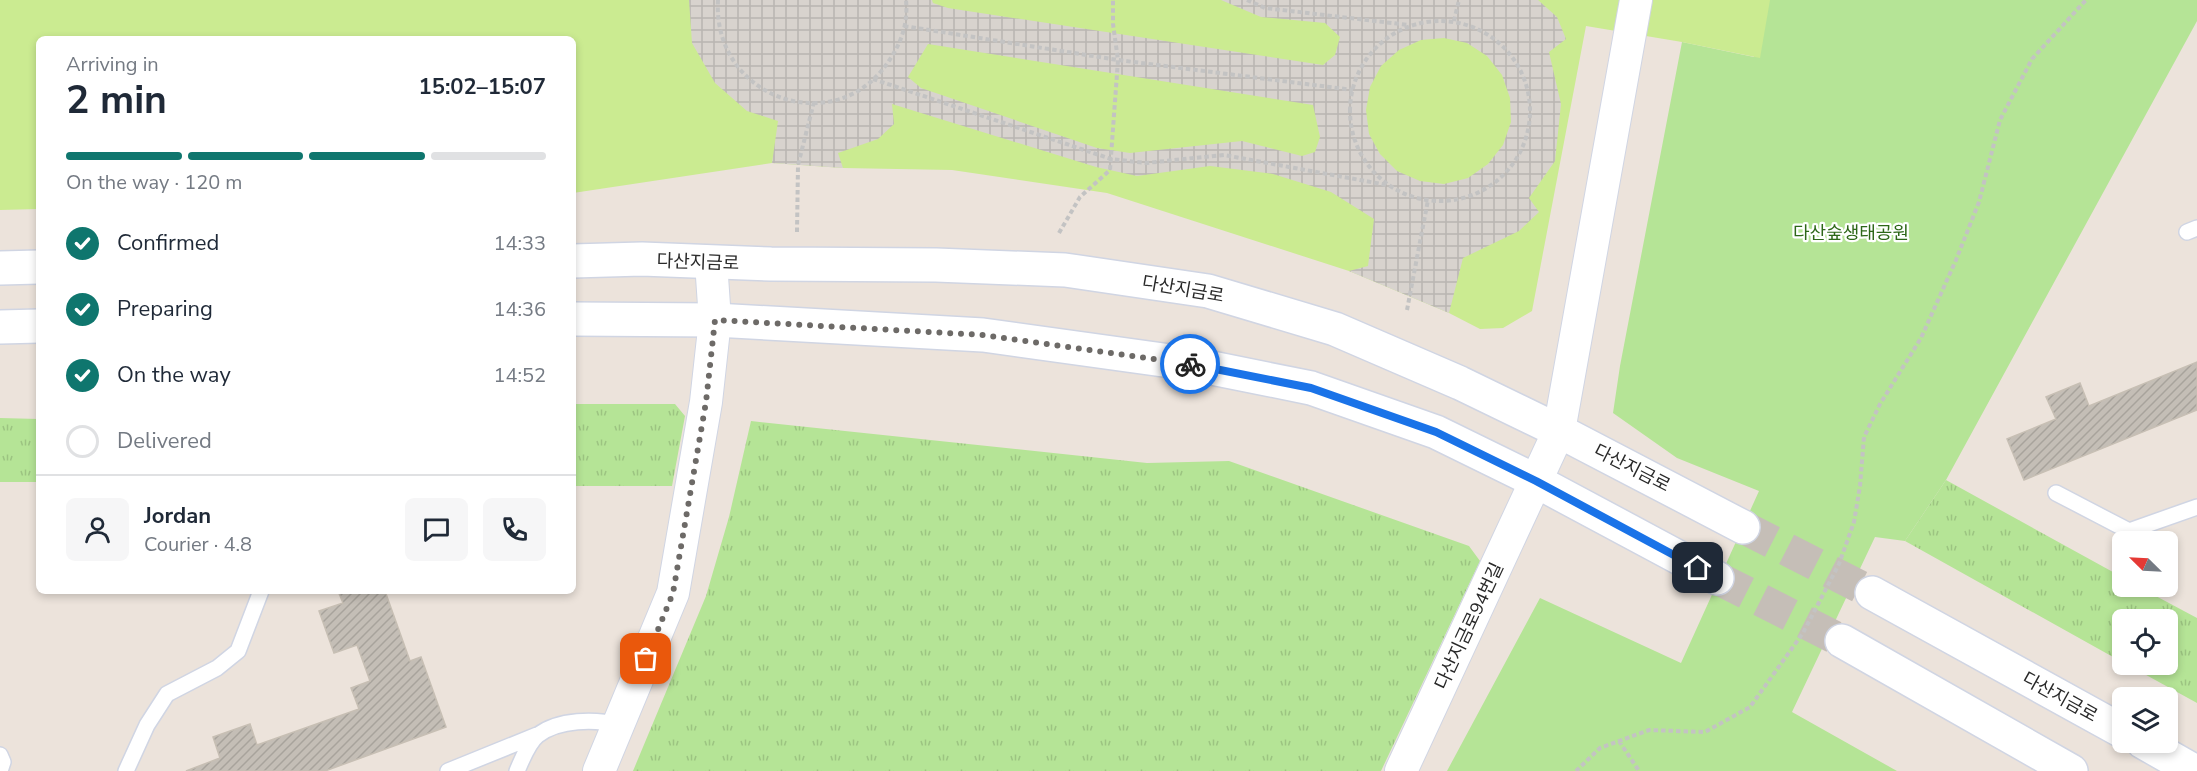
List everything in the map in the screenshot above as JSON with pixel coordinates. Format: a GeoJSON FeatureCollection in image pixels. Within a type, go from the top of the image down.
{"type":"FeatureCollection","features":[{"type":"Feature","properties":{"kind":"street","name":"다산지금로94번길"},"geometry":{"type":"LineString","coordinates":[[1401,771],[1559,431],[1636,0]]}},
{"type":"Feature","properties":{"kind":"street","name":"다산지금로"},"geometry":{"type":"LineString","coordinates":[[576,261],[642,259],[1065,270],[1208,291],[1335,329],[1460,383],[1559,431],[1743,526]]}},
{"type":"Feature","properties":{"kind":"street"},"geometry":{"type":"LineString","coordinates":[[599,771],[673,593],[706,402],[715,320],[711,262]]}},
{"type":"Feature","properties":{"kind":"street"},"geometry":{"type":"LineString","coordinates":[[0,268],[36,267]]}},
{"type":"Feature","properties":{"kind":"street"},"geometry":{"type":"LineString","coordinates":[[576,319],[715,320],[983,335],[1203,366],[1311,388],[1436,432],[1536,481],[1717,578]]}},
{"type":"Feature","properties":{"kind":"street"},"geometry":{"type":"LineString","coordinates":[[0,327],[36,326]]}},
{"type":"Feature","properties":{"kind":"street","name":"다산지금로"},"geometry":{"type":"LineString","coordinates":[[1872,593],[2112,725]]}},
{"type":"Feature","properties":{"kind":"street"},"geometry":{"type":"LineString","coordinates":[[1842,641],[2071,771]]}},
{"type":"Feature","properties":{"kind":"street"},"geometry":{"type":"LineString","coordinates":[[2162,753],[2194,771]]}},
{"type":"Feature","properties":{"kind":"lane"},"geometry":{"type":"LineString","coordinates":[[2056,493],[2129,531],[2197,507]]}},
{"type":"Feature","properties":{"kind":"lane"},"geometry":{"type":"LineString","coordinates":[[126,771],[147,725],[166,694],[217,668],[238,651],[260,594]]}},
{"type":"Feature","properties":{"kind":"lane"},"geometry":{"type":"LineString","coordinates":[[448,771],[565,723],[600,720],[619,725]]}},
{"type":"Feature","properties":{"kind":"lane"},"geometry":{"type":"LineString","coordinates":[[517,771],[524,754],[537,735]]}},
{"type":"Feature","properties":{"kind":"lane"},"geometry":{"type":"LineString","coordinates":[[0,755],[3,762],[0,771]]}},
{"type":"Feature","properties":{"kind":"path"},"geometry":{"type":"LineString","coordinates":[[718,0],[717,20],[726,50],[744,76],[769,94],[799,103],[831,102],[860,91],[884,70],[900,43],[907,13],[906,0]]}},
{"type":"Feature","properties":{"kind":"path"},"geometry":{"type":"LineString","coordinates":[[1059,233],[1080,197],[1110,170],[1118,60],[1113,24],[1113,0]]}},
{"type":"Feature","properties":{"kind":"path"},"geometry":{"type":"LineString","coordinates":[[1247,0],[1265,8],[1412,26]]}},
{"type":"Feature","properties":{"kind":"path"},"geometry":{"type":"LineString","coordinates":[[1454,21],[1459,0]]}},
{"type":"Feature","properties":{"kind":"path"},"geometry":{"type":"LineString","coordinates":[[1576,771],[1599,748],[1649,730],[1705,732],[1750,707],[1803,633],[1839,564],[1854,522],[1864,437],[1880,404],[1921,338],[1956,260],[1979,202],[2000,120],[2032,59],[2086,0]]}},
{"type":"Feature","properties":{"kind":"path"},"geometry":{"type":"LineString","coordinates":[[873,79],[1111,159],[1146,163],[1224,155],[1386,185],[1413,199],[1444,202],[1473,196],[1498,181],[1518,158],[1529,131],[1530,101],[1522,72],[1506,48],[1482,30],[1454,21],[1424,21],[1396,31],[1372,50],[1356,76],[1349,106],[1352,136],[1365,164],[1386,185]]}},
{"type":"Feature","properties":{"kind":"path"},"geometry":{"type":"LineString","coordinates":[[904,26],[1118,60],[1353,90]]}},
{"type":"Feature","properties":{"kind":"path"},"geometry":{"type":"LineString","coordinates":[[797,236],[798,165],[814,102]]}},
{"type":"Feature","properties":{"kind":"path"},"geometry":{"type":"LineString","coordinates":[[1407,309],[1428,201]]}},
{"type":"Feature","properties":{"kind":"path"},"geometry":{"type":"LineString","coordinates":[[1619,741],[1639,771]]}},
{"type":"Feature","properties":{"kind":"green space"},"geometry":{"type":"Polygon","coordinates":[[[0,0],[1770,0],[1760,58],[1586,26],[1532,311],[1503,328],[1480,329],[1449,313],[1349,271],[1107,193],[952,170],[843,168],[772,163],[576,193],[576,36],[36,36],[36,209],[0,210],[0,0]]]}},
{"type":"Feature","properties":{"kind":"green space","name":"다산숲생태공원"},"geometry":{"type":"Polygon","coordinates":[[[1764,0],[2197,0],[2197,21],[1946,480],[1905,541],[1875,537],[1792,712],[1897,771],[1447,771],[1540,598],[1681,663],[1759,491],[1677,458],[1613,413],[1682,42],[1754,57],[1764,0]]]}},
{"type":"Feature","properties":{"kind":"green space"},"geometry":{"type":"Polygon","coordinates":[[[576,404],[675,404],[685,416],[672,486],[576,486],[576,404]]]}},
{"type":"Feature","properties":{"kind":"green space"},"geometry":{"type":"Polygon","coordinates":[[[0,418],[36,419],[36,482],[0,482],[0,418]]]}},
{"type":"Feature","properties":{"kind":"green space"},"geometry":{"type":"Polygon","coordinates":[[[751,421],[1147,463],[1229,461],[1469,546],[1480,561],[1381,771],[633,771],[706,596],[729,517],[751,421]]]}},
{"type":"Feature","properties":{"kind":"green space"},"geometry":{"type":"Polygon","coordinates":[[[1946,480],[2112,571],[2112,597],[2158,597],[2197,618],[2197,703],[2178,693],[2178,687],[2168,687],[2146,675],[2178,675],[2178,609],[2112,609],[2112,656],[1905,541],[1946,480]]]}},
{"type":"Feature","properties":{"kind":"shaded area"},"geometry":{"type":"Polygon","coordinates":[[[689,0],[932,0],[933,3],[948,8],[1323,65],[1335,55],[1340,37],[1325,23],[1261,17],[1221,0],[1538,0],[1557,17],[1566,39],[1549,52],[1561,104],[1555,161],[1529,198],[1539,212],[1519,231],[1463,258],[1449,313],[1349,271],[1368,266],[1374,219],[1331,192],[1273,174],[1210,166],[1137,176],[1096,167],[892,104],[894,124],[878,139],[838,153],[843,168],[772,163],[778,121],[747,111],[715,83],[692,43],[689,0]],[[1444,38],[1421,40],[1399,50],[1381,66],[1370,87],[1366,110],[1369,134],[1380,154],[1397,171],[1420,181],[1444,184],[1468,178],[1488,164],[1503,145],[1511,122],[1510,98],[1502,75],[1487,56],[1467,43],[1444,38]],[[928,44],[908,77],[921,88],[1097,148],[1130,153],[1242,141],[1302,156],[1315,152],[1320,137],[1313,105],[928,44]]]}},
{"type":"Feature","properties":{"kind":"building"},"geometry":{"type":"Polygon","coordinates":[[[2197,362],[2197,410],[2024,480],[2007,439],[2056,419],[2046,397],[2080,383],[2089,406],[2197,362]]]}},
{"type":"Feature","properties":{"kind":"building"},"geometry":{"type":"Polygon","coordinates":[[[339,594],[386,594],[410,661],[421,657],[446,727],[325,771],[186,771],[220,758],[213,737],[250,724],[257,745],[359,709],[351,688],[370,681],[357,645],[334,653],[319,611],[343,603],[339,594]]]}},
{"type":"Feature","properties":{"kind":"tunnel"},"geometry":{"type":"LineString","coordinates":[[1743,527],[1872,593]]}},
{"type":"Feature","properties":{"kind":"tunnel"},"geometry":{"type":"LineString","coordinates":[[1717,578],[1842,641]]}},
{"type":"Feature","properties":{"kind":"way so far"},"geometry":{"type":"LineString","coordinates":[[646,659],[673,593],[706,402],[715,320],[983,335],[1190,364]]}},
{"type":"Feature","properties":{"kind":"route"},"geometry":{"type":"LineString","coordinates":[[1190,364],[1311,388],[1436,432],[1536,481],[1698,568]]}}]}
